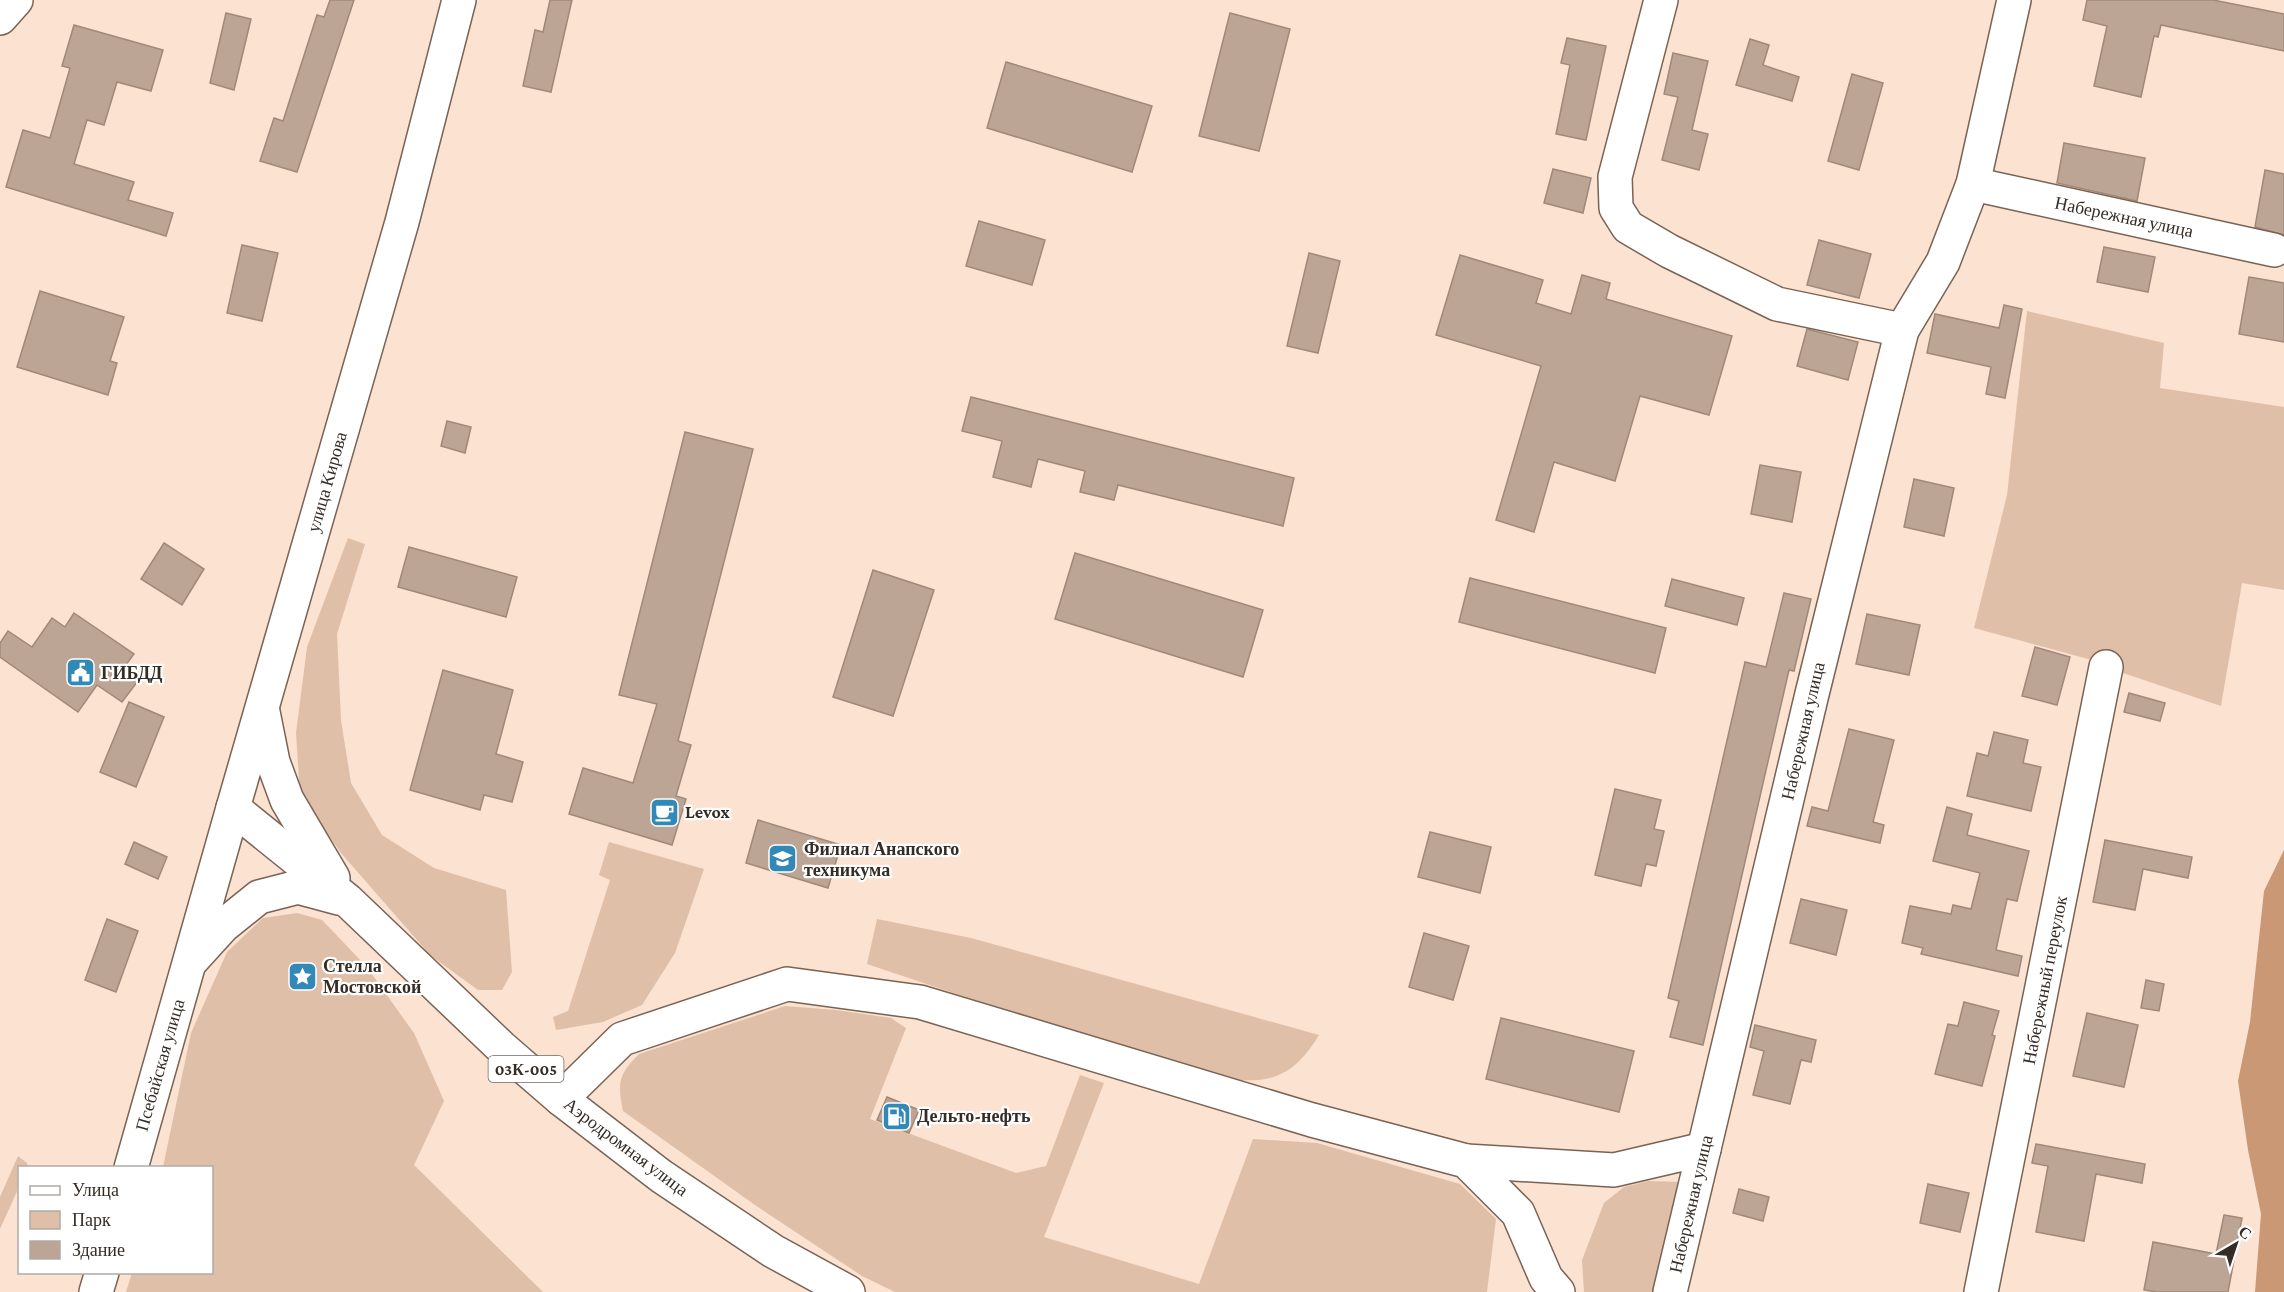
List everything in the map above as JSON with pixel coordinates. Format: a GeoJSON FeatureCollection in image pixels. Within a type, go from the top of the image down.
{"type":"FeatureCollection","features":[{"type":"Feature","properties":{"kind":"street"},"geometry":{"type":"LineString","coordinates":[[0,18],[16,0]]}},
{"type":"Feature","properties":{"kind":"street","name":"улица Кирова"},"geometry":{"type":"LineString","coordinates":[[189,962],[402,222],[459,0]]}},
{"type":"Feature","properties":{"kind":"street"},"geometry":{"type":"LineString","coordinates":[[1661,0],[1616,177],[1616,208],[1628,227],[1777,304],[1902,330]]}},
{"type":"Feature","properties":{"kind":"street","name":"Набережная улица"},"geometry":{"type":"LineString","coordinates":[[1670,1292],[1810,698],[1902,330],[1943,262],[1973,184],[2014,0]]}},
{"type":"Feature","properties":{"kind":"street","name":"Набережная улица"},"geometry":{"type":"LineString","coordinates":[[1973,184],[2274,250]]}},
{"type":"Feature","properties":{"kind":"street","name":"Набережный переулок"},"geometry":{"type":"LineString","coordinates":[[1981,1292],[2106,667]]}},
{"type":"Feature","properties":{"kind":"street","name":"Аэродромная улица"},"geometry":{"type":"LineString","coordinates":[[262,707],[273,762],[287,800],[306,836],[346,900]]}},
{"type":"Feature","properties":{"kind":"street","name":"Аэродромная улица"},"geometry":{"type":"LineString","coordinates":[[233,808],[346,900],[501,1047],[561,1099],[661,1176],[773,1251],[848,1292]]}},
{"type":"Feature","properties":{"kind":"street","name":"Аэродромная улица"},"geometry":{"type":"LineString","coordinates":[[189,962],[223,926],[259,897],[298,886],[346,900]]}},
{"type":"Feature","properties":{"kind":"street","name":"Псебайская улица"},"geometry":{"type":"LineString","coordinates":[[131,1166],[189,962]]}},
{"type":"Feature","properties":{"kind":"street"},"geometry":{"type":"LineString","coordinates":[[561,1099],[622,1040],[788,984],[920,1002],[1312,1119],[1466,1161],[1614,1170],[1704,1149]]}},
{"type":"Feature","properties":{"kind":"street"},"geometry":{"type":"LineString","coordinates":[[1466,1161],[1518,1213],[1546,1278],[1558,1292]]}},
{"type":"Feature","properties":{"kind":"street"},"geometry":{"type":"LineString","coordinates":[[96,1292],[101,1274]]}},
{"type":"Feature","properties":{"kind":"green space"},"geometry":{"type":"Polygon","coordinates":[[[2027,311],[2164,343],[2160,388],[2284,407],[2284,590],[2242,583],[2221,706],[2123,673],[2114,663],[2088,659],[1974,628],[2007,495],[2027,311]]]}},
{"type":"Feature","properties":{"kind":"green space"},"geometry":{"type":"Polygon","coordinates":[[[348,538],[365,544],[337,634],[341,720],[351,783],[382,835],[434,868],[506,890],[512,972],[502,990],[478,990],[430,955],[341,853],[300,795],[296,733],[307,647],[348,538]]]}},
{"type":"Feature","properties":{"kind":"green space"},"geometry":{"type":"Polygon","coordinates":[[[609,842],[704,869],[675,953],[642,1005],[603,1022],[556,1030],[553,1017],[568,1011],[610,880],[599,875],[609,842]]]}},
{"type":"Feature","properties":{"kind":"green space"},"geometry":{"type":"Polygon","coordinates":[[[297,913],[322,920],[366,966],[414,1033],[444,1101],[414,1165],[543,1292],[126,1292],[132,1274],[213,1274],[213,1166],[163,1166],[191,1033],[227,952],[263,918],[297,913]]]}},
{"type":"Feature","properties":{"kind":"green space"},"geometry":{"type":"Polygon","coordinates":[[[877,919],[971,938],[1319,1035],[1307,1053],[1282,1074],[1254,1080],[1200,1076],[867,964],[877,919]]]}},
{"type":"Feature","properties":{"kind":"green space"},"geometry":{"type":"Polygon","coordinates":[[[785,1006],[891,1018],[906,1028],[870,1119],[1016,1173],[1046,1166],[1080,1075],[1104,1083],[1044,1237],[1199,1284],[1253,1139],[1317,1143],[1460,1184],[1496,1219],[1487,1292],[895,1292],[862,1276],[755,1205],[623,1111],[620,1093],[621,1079],[627,1067],[639,1054],[785,1006]]]}},
{"type":"Feature","properties":{"kind":"green space"},"geometry":{"type":"Polygon","coordinates":[[[18,1156],[28,1166],[18,1166],[18,1189],[0,1229],[0,1197],[18,1156]]]}},
{"type":"Feature","properties":{"kind":"green space"},"geometry":{"type":"Polygon","coordinates":[[[1648,1181],[1682,1182],[1656,1292],[1584,1292],[1582,1260],[1604,1203],[1624,1187],[1648,1181]]]}},
{"type":"Feature","properties":{"kind":"shaded area"},"geometry":{"type":"Polygon","coordinates":[[[2284,850],[2284,1292],[2255,1292],[2261,1214],[2248,1150],[2238,1081],[2250,1022],[2264,891],[2284,850]]]}},
{"type":"Feature","properties":{"kind":"building"},"geometry":{"type":"Polygon","coordinates":[[[330,0],[354,0],[297,172],[260,161],[274,118],[283,121],[317,15],[324,17],[330,0]]]}},
{"type":"Feature","properties":{"kind":"building"},"geometry":{"type":"Polygon","coordinates":[[[550,0],[572,0],[551,92],[523,86],[535,30],[543,32],[550,0]]]}},
{"type":"Feature","properties":{"kind":"building"},"geometry":{"type":"Polygon","coordinates":[[[2087,0],[2213,0],[2284,14],[2284,51],[2161,25],[2158,37],[2154,36],[2141,97],[2094,86],[2107,26],[2083,20],[2087,0]]]}},
{"type":"Feature","properties":{"kind":"building"},"geometry":{"type":"Polygon","coordinates":[[[226,13],[251,19],[234,90],[210,83],[226,13]]]}},
{"type":"Feature","properties":{"kind":"building"},"geometry":{"type":"Polygon","coordinates":[[[1230,13],[1290,29],[1259,151],[1199,136],[1230,13]]]}},
{"type":"Feature","properties":{"kind":"building"},"geometry":{"type":"Polygon","coordinates":[[[74,25],[163,50],[151,91],[117,82],[104,125],[87,120],[74,164],[134,182],[128,200],[173,213],[166,236],[6,187],[23,130],[50,138],[70,68],[62,66],[74,25]]]}},
{"type":"Feature","properties":{"kind":"building"},"geometry":{"type":"Polygon","coordinates":[[[1567,38],[1606,46],[1586,140],[1556,134],[1570,65],[1561,63],[1567,38]]]}},
{"type":"Feature","properties":{"kind":"building"},"geometry":{"type":"Polygon","coordinates":[[[1750,39],[1769,45],[1763,65],[1799,77],[1792,101],[1736,85],[1750,39]]]}},
{"type":"Feature","properties":{"kind":"building"},"geometry":{"type":"Polygon","coordinates":[[[1673,53],[1708,61],[1692,130],[1708,134],[1699,170],[1662,160],[1678,97],[1664,94],[1673,53]]]}},
{"type":"Feature","properties":{"kind":"building"},"geometry":{"type":"Polygon","coordinates":[[[1006,62],[1152,106],[1132,172],[987,128],[1006,62]]]}},
{"type":"Feature","properties":{"kind":"building"},"geometry":{"type":"Polygon","coordinates":[[[1852,74],[1883,83],[1859,170],[1828,161],[1852,74]]]}},
{"type":"Feature","properties":{"kind":"building"},"geometry":{"type":"Polygon","coordinates":[[[2064,143],[2145,158],[2137,201],[2057,183],[2064,143]]]}},
{"type":"Feature","properties":{"kind":"building"},"geometry":{"type":"Polygon","coordinates":[[[1553,169],[1591,178],[1583,213],[1544,203],[1553,169]]]}},
{"type":"Feature","properties":{"kind":"building"},"geometry":{"type":"Polygon","coordinates":[[[2265,170],[2284,174],[2284,235],[2255,227],[2265,170]]]}},
{"type":"Feature","properties":{"kind":"building"},"geometry":{"type":"Polygon","coordinates":[[[979,221],[1045,240],[1032,285],[966,266],[979,221]]]}},
{"type":"Feature","properties":{"kind":"building"},"geometry":{"type":"Polygon","coordinates":[[[1819,240],[1871,254],[1859,298],[1807,285],[1819,240]]]}},
{"type":"Feature","properties":{"kind":"building"},"geometry":{"type":"Polygon","coordinates":[[[242,245],[278,253],[262,321],[227,313],[242,245]]]}},
{"type":"Feature","properties":{"kind":"building"},"geometry":{"type":"Polygon","coordinates":[[[2104,247],[2155,257],[2148,292],[2097,282],[2104,247]]]}},
{"type":"Feature","properties":{"kind":"building"},"geometry":{"type":"Polygon","coordinates":[[[1309,253],[1340,261],[1318,353],[1287,346],[1309,253]]]}},
{"type":"Feature","properties":{"kind":"building"},"geometry":{"type":"Polygon","coordinates":[[[1460,255],[1543,280],[1536,303],[1571,314],[1582,275],[1610,283],[1606,299],[1732,336],[1709,415],[1640,396],[1615,481],[1554,462],[1534,532],[1496,520],[1541,366],[1436,335],[1460,255]]]}},
{"type":"Feature","properties":{"kind":"building"},"geometry":{"type":"Polygon","coordinates":[[[2249,277],[2284,283],[2284,342],[2239,334],[2249,277]]]}},
{"type":"Feature","properties":{"kind":"building"},"geometry":{"type":"Polygon","coordinates":[[[40,291],[124,317],[110,361],[117,363],[108,395],[17,367],[40,291]]]}},
{"type":"Feature","properties":{"kind":"building"},"geometry":{"type":"Polygon","coordinates":[[[2004,305],[2022,309],[2005,398],[1986,394],[1991,367],[1927,353],[1935,314],[1999,328],[2004,305]]]}},
{"type":"Feature","properties":{"kind":"building"},"geometry":{"type":"Polygon","coordinates":[[[1807,329],[1858,342],[1848,380],[1797,366],[1807,329]]]}},
{"type":"Feature","properties":{"kind":"building"},"geometry":{"type":"Polygon","coordinates":[[[971,397],[1294,478],[1283,526],[1118,485],[1114,500],[1080,492],[1085,471],[1038,459],[1031,487],[993,477],[1002,441],[962,431],[971,397]]]}},
{"type":"Feature","properties":{"kind":"building"},"geometry":{"type":"Polygon","coordinates":[[[447,421],[471,427],[465,453],[441,446],[447,421]]]}},
{"type":"Feature","properties":{"kind":"building"},"geometry":{"type":"Polygon","coordinates":[[[685,432],[753,449],[678,741],[691,745],[676,796],[686,799],[672,845],[569,814],[583,768],[633,783],[657,704],[619,695],[685,432]]]}},
{"type":"Feature","properties":{"kind":"building"},"geometry":{"type":"Polygon","coordinates":[[[1760,465],[1801,472],[1792,522],[1751,514],[1760,465]]]}},
{"type":"Feature","properties":{"kind":"building"},"geometry":{"type":"Polygon","coordinates":[[[1914,479],[1954,488],[1944,536],[1904,527],[1914,479]]]}},
{"type":"Feature","properties":{"kind":"building"},"geometry":{"type":"Polygon","coordinates":[[[164,543],[204,569],[182,605],[141,579],[164,543]]]}},
{"type":"Feature","properties":{"kind":"building"},"geometry":{"type":"Polygon","coordinates":[[[409,547],[517,577],[506,617],[398,587],[409,547]]]}},
{"type":"Feature","properties":{"kind":"building"},"geometry":{"type":"Polygon","coordinates":[[[1075,553],[1263,610],[1243,677],[1055,619],[1075,553]]]}},
{"type":"Feature","properties":{"kind":"building"},"geometry":{"type":"Polygon","coordinates":[[[873,570],[934,590],[893,716],[833,697],[873,570]]]}},
{"type":"Feature","properties":{"kind":"building"},"geometry":{"type":"Polygon","coordinates":[[[1470,578],[1666,628],[1655,673],[1459,622],[1470,578]]]}},
{"type":"Feature","properties":{"kind":"building"},"geometry":{"type":"Polygon","coordinates":[[[1672,579],[1744,598],[1737,625],[1665,606],[1672,579]]]}},
{"type":"Feature","properties":{"kind":"building"},"geometry":{"type":"Polygon","coordinates":[[[1784,593],[1811,599],[1794,671],[1789,670],[1703,1045],[1670,1037],[1679,1001],[1668,998],[1745,662],[1766,667],[1784,593]]]}},
{"type":"Feature","properties":{"kind":"building"},"geometry":{"type":"Polygon","coordinates":[[[74,613],[134,654],[125,666],[141,677],[122,702],[97,685],[78,712],[0,657],[0,643],[8,631],[32,647],[52,618],[65,627],[74,613]]]}},
{"type":"Feature","properties":{"kind":"building"},"geometry":{"type":"Polygon","coordinates":[[[1867,614],[1920,625],[1909,675],[1856,664],[1867,614]]]}},
{"type":"Feature","properties":{"kind":"building"},"geometry":{"type":"Polygon","coordinates":[[[2035,647],[2070,657],[2057,705],[2022,696],[2035,647]]]}},
{"type":"Feature","properties":{"kind":"building"},"geometry":{"type":"Polygon","coordinates":[[[443,670],[513,690],[496,754],[523,762],[512,802],[484,795],[480,810],[410,790],[443,670]]]}},
{"type":"Feature","properties":{"kind":"building"},"geometry":{"type":"Polygon","coordinates":[[[2129,693],[2165,703],[2160,721],[2124,712],[2129,693]]]}},
{"type":"Feature","properties":{"kind":"building"},"geometry":{"type":"Polygon","coordinates":[[[129,702],[164,717],[136,787],[100,772],[129,702]]]}},
{"type":"Feature","properties":{"kind":"building"},"geometry":{"type":"Polygon","coordinates":[[[1849,729],[1894,740],[1873,822],[1884,825],[1880,843],[1807,826],[1812,807],[1828,811],[1849,729]]]}},
{"type":"Feature","properties":{"kind":"building"},"geometry":{"type":"Polygon","coordinates":[[[1994,732],[2028,740],[2023,763],[2041,767],[2031,811],[1967,796],[1977,753],[1988,756],[1994,732]]]}},
{"type":"Feature","properties":{"kind":"building"},"geometry":{"type":"Polygon","coordinates":[[[1615,789],[1661,800],[1654,829],[1664,831],[1656,866],[1646,864],[1641,886],[1595,875],[1615,789]]]}},
{"type":"Feature","properties":{"kind":"building"},"geometry":{"type":"Polygon","coordinates":[[[1947,807],[1972,814],[1967,835],[2029,851],[2017,901],[2007,899],[1996,950],[2022,956],[2018,976],[1921,954],[1923,948],[1902,943],[1910,906],[1951,914],[1953,905],[1971,909],[1980,873],[1933,861],[1947,807]]]}},
{"type":"Feature","properties":{"kind":"building"},"geometry":{"type":"Polygon","coordinates":[[[758,820],[841,845],[828,888],[746,863],[758,820]]]}},
{"type":"Feature","properties":{"kind":"building"},"geometry":{"type":"Polygon","coordinates":[[[1430,832],[1491,847],[1480,893],[1418,877],[1430,832]]]}},
{"type":"Feature","properties":{"kind":"building"},"geometry":{"type":"Polygon","coordinates":[[[2105,840],[2192,857],[2188,878],[2143,869],[2135,910],[2093,902],[2105,840]]]}},
{"type":"Feature","properties":{"kind":"building"},"geometry":{"type":"Polygon","coordinates":[[[134,842],[167,857],[158,879],[125,864],[134,842]]]}},
{"type":"Feature","properties":{"kind":"building"},"geometry":{"type":"Polygon","coordinates":[[[1801,899],[1847,910],[1836,955],[1790,943],[1801,899]]]}},
{"type":"Feature","properties":{"kind":"building"},"geometry":{"type":"Polygon","coordinates":[[[107,919],[138,931],[116,992],[85,980],[107,919]]]}},
{"type":"Feature","properties":{"kind":"building"},"geometry":{"type":"Polygon","coordinates":[[[1424,933],[1469,946],[1453,1000],[1409,987],[1424,933]]]}},
{"type":"Feature","properties":{"kind":"building"},"geometry":{"type":"Polygon","coordinates":[[[2146,980],[2164,984],[2159,1011],[2141,1008],[2146,980]]]}},
{"type":"Feature","properties":{"kind":"building"},"geometry":{"type":"Polygon","coordinates":[[[1964,1002],[1999,1011],[1982,1086],[1935,1074],[1948,1024],[1958,1026],[1964,1002]]]}},
{"type":"Feature","properties":{"kind":"building"},"geometry":{"type":"Polygon","coordinates":[[[2087,1013],[2138,1025],[2124,1087],[2073,1076],[2087,1013]]]}},
{"type":"Feature","properties":{"kind":"building"},"geometry":{"type":"Polygon","coordinates":[[[1501,1018],[1634,1051],[1619,1112],[1486,1079],[1501,1018]]]}},
{"type":"Feature","properties":{"kind":"building"},"geometry":{"type":"Polygon","coordinates":[[[1755,1025],[1816,1040],[1811,1062],[1801,1060],[1790,1104],[1753,1095],[1764,1051],[1750,1047],[1755,1025]]]}},
{"type":"Feature","properties":{"kind":"building"},"geometry":{"type":"Polygon","coordinates":[[[887,1097],[919,1110],[909,1133],[877,1120],[887,1097]]]}},
{"type":"Feature","properties":{"kind":"building"},"geometry":{"type":"Polygon","coordinates":[[[2036,1144],[2145,1164],[2142,1183],[2096,1174],[2084,1241],[2036,1232],[2048,1166],[2032,1163],[2036,1144]]]}},
{"type":"Feature","properties":{"kind":"building"},"geometry":{"type":"Polygon","coordinates":[[[1928,1184],[1969,1193],[1960,1232],[1920,1223],[1928,1184]]]}},
{"type":"Feature","properties":{"kind":"building"},"geometry":{"type":"Polygon","coordinates":[[[1739,1189],[1769,1197],[1763,1221],[1733,1213],[1739,1189]]]}},
{"type":"Feature","properties":{"kind":"building"},"geometry":{"type":"Polygon","coordinates":[[[2224,1215],[2242,1218],[2228,1292],[2144,1290],[2153,1242],[2216,1254],[2224,1215]]]}},
{"type":"Feature","properties":{"kind":"place","name":"ГИБДД"},"geometry":{"type":"Point","coordinates":[80,673]}},
{"type":"Feature","properties":{"kind":"place","name":"Levox"},"geometry":{"type":"Point","coordinates":[664,812]}},
{"type":"Feature","properties":{"kind":"place","name":"Филиал Анапского техникума"},"geometry":{"type":"Point","coordinates":[783,859]}},
{"type":"Feature","properties":{"kind":"place","name":"Стелла Мостовской"},"geometry":{"type":"Point","coordinates":[302,976]}},
{"type":"Feature","properties":{"kind":"place","name":"Дельто-нефть"},"geometry":{"type":"Point","coordinates":[896,1116]}}]}
